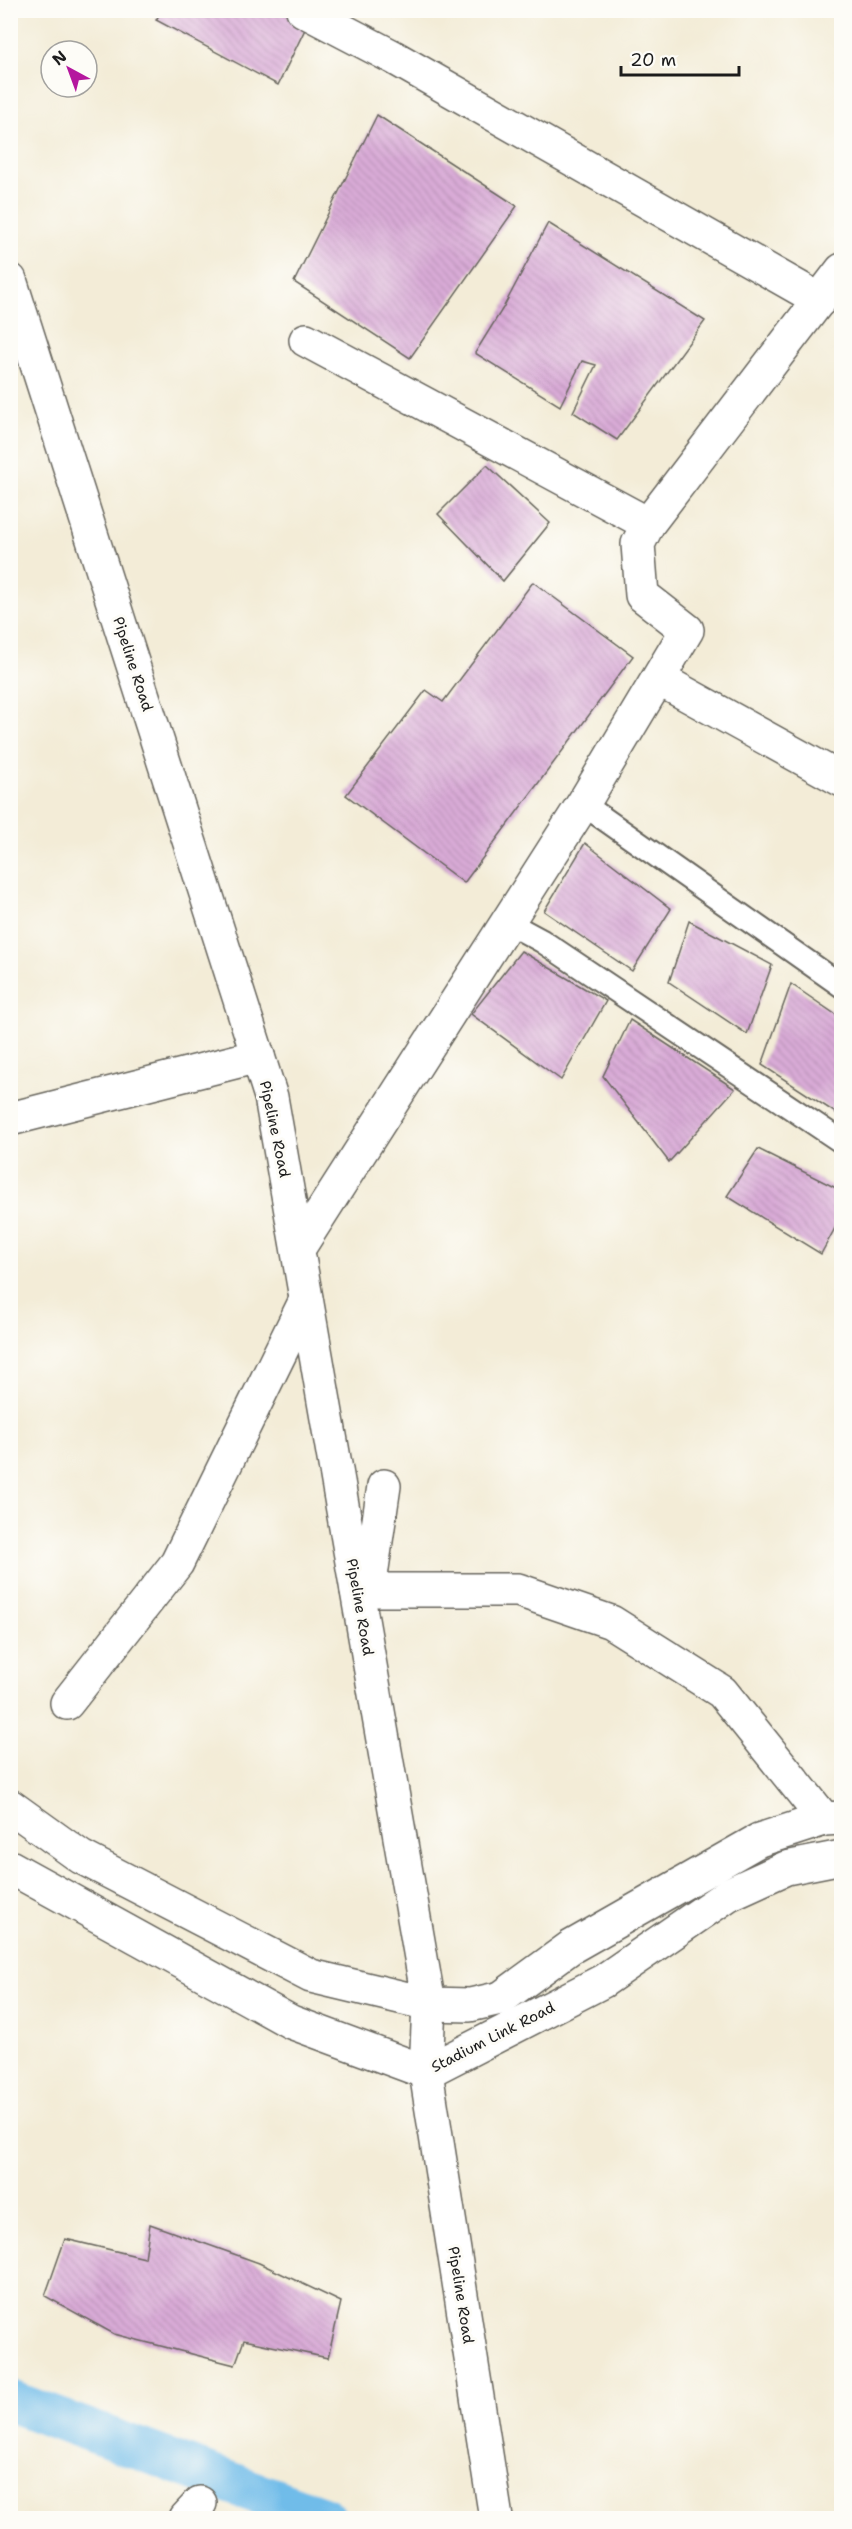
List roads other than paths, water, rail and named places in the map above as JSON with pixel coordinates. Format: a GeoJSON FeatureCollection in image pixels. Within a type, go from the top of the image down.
{"type":"FeatureCollection","features":[{"type":"Feature","properties":{"kind":"street"},"geometry":{"type":"LineString","coordinates":[[303,10],[403,63],[820,300]]}},
{"type":"Feature","properties":{"kind":"street"},"geometry":{"type":"LineString","coordinates":[[298,1249],[505,921],[582,804],[687,630],[642,595],[638,544],[648,524],[842,270]]}},
{"type":"Feature","properties":{"kind":"street","name":"Pipeline Road"},"geometry":{"type":"LineString","coordinates":[[10,280],[271,1098],[306,1300],[363,1590],[429,2004],[426,2072],[496,2518]]}},
{"type":"Feature","properties":{"kind":"street"},"geometry":{"type":"LineString","coordinates":[[306,340],[648,524]]}},
{"type":"Feature","properties":{"kind":"street"},"geometry":{"type":"LineString","coordinates":[[659,679],[842,780]]}},
{"type":"Feature","properties":{"kind":"street"},"geometry":{"type":"LineString","coordinates":[[10,1119],[258,1056]]}},
{"type":"Feature","properties":{"kind":"street"},"geometry":{"type":"LineString","coordinates":[[67,1703],[177,1563],[306,1300]]}},
{"type":"Feature","properties":{"kind":"street"},"geometry":{"type":"LineString","coordinates":[[10,1806],[81,1857],[311,1976],[429,2004],[470,2005],[501,1998],[571,1947],[759,1840],[833,1818],[722,1692],[611,1622],[518,1590],[363,1590],[384,1486]]}},
{"type":"Feature","properties":{"kind":"street","name":"Stadium Link Road"},"geometry":{"type":"LineString","coordinates":[[10,1867],[291,2022],[426,2072],[603,1981],[729,1894],[786,1868],[842,1857]]}},
{"type":"Feature","properties":{"kind":"lane"},"geometry":{"type":"LineString","coordinates":[[582,804],[842,986]]}},
{"type":"Feature","properties":{"kind":"lane"},"geometry":{"type":"LineString","coordinates":[[505,921],[542,941],[842,1142]]}},
{"type":"Feature","properties":{"kind":"waterway"},"geometry":{"type":"LineString","coordinates":[[10,2401],[325,2518]]}}]}
